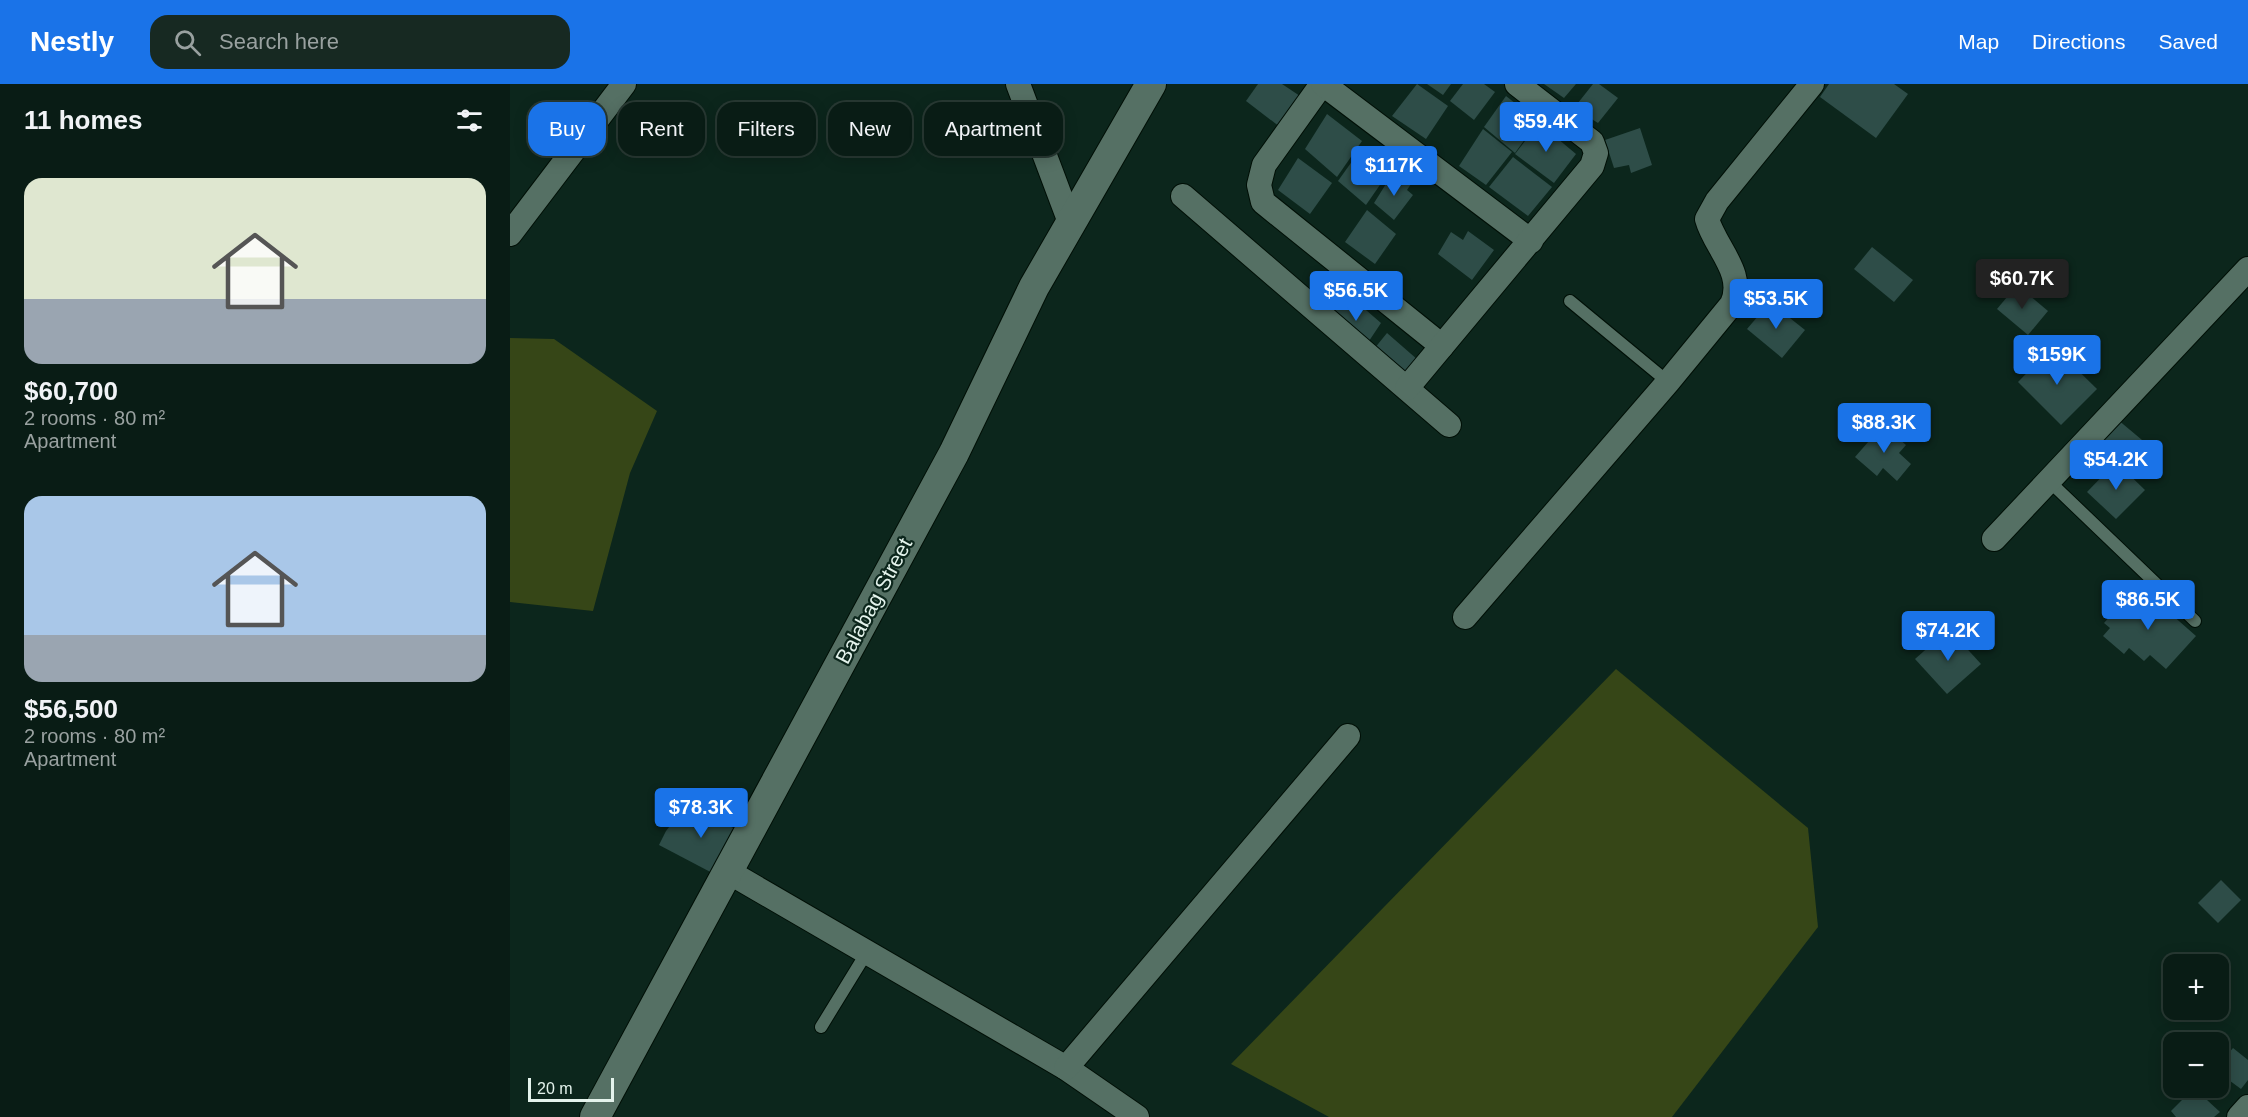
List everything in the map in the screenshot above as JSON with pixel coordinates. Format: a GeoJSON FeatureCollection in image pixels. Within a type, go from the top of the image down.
{"type":"FeatureCollection","features":[{"type":"Feature","properties":{"kind":"street"},"geometry":{"type":"LineString","coordinates":[[510,234],[624,84]]}},
{"type":"Feature","properties":{"kind":"street"},"geometry":{"type":"LineString","coordinates":[[1018,84],[1071,225]]}},
{"type":"Feature","properties":{"kind":"street","name":"Balabag Street"},"geometry":{"type":"LineString","coordinates":[[596,1117],[954,453],[1034,287],[1151,84]]}},
{"type":"Feature","properties":{"kind":"street"},"geometry":{"type":"LineString","coordinates":[[1442,346],[1263,202],[1259,185],[1264,165],[1322,84],[1531,241]]}},
{"type":"Feature","properties":{"kind":"street"},"geometry":{"type":"LineString","coordinates":[[1407,388],[1592,166],[1596,153],[1592,142],[1517,84]]}},
{"type":"Feature","properties":{"kind":"street"},"geometry":{"type":"LineString","coordinates":[[1465,617],[1668,382],[1732,304],[1738,292],[1736,278],[1711,232],[1707,219],[1717,201],[1812,84]]}},
{"type":"Feature","properties":{"kind":"street"},"geometry":{"type":"LineString","coordinates":[[1183,196],[1449,425]]}},
{"type":"Feature","properties":{"kind":"street"},"geometry":{"type":"LineString","coordinates":[[1994,539],[2248,269]]}},
{"type":"Feature","properties":{"kind":"street"},"geometry":{"type":"LineString","coordinates":[[1066,1068],[1348,736]]}},
{"type":"Feature","properties":{"kind":"street"},"geometry":{"type":"LineString","coordinates":[[727,871],[1066,1068],[1137,1117]]}},
{"type":"Feature","properties":{"kind":"street"},"geometry":{"type":"LineString","coordinates":[[2239,1117],[2248,1107]]}},
{"type":"Feature","properties":{"kind":"lane"},"geometry":{"type":"LineString","coordinates":[[1570,301],[1668,382]]}},
{"type":"Feature","properties":{"kind":"lane"},"geometry":{"type":"LineString","coordinates":[[2049,481],[2195,621]]}},
{"type":"Feature","properties":{"kind":"lane"},"geometry":{"type":"LineString","coordinates":[[821,1027],[867,952]]}},
{"type":"Feature","properties":{"kind":"green space"},"geometry":{"type":"Polygon","coordinates":[[[510,338],[554,339],[657,411],[630,473],[593,611],[510,602],[510,338]]]}},
{"type":"Feature","properties":{"kind":"green space"},"geometry":{"type":"Polygon","coordinates":[[[1616,669],[1808,828],[1818,927],[1672,1117],[1329,1117],[1231,1064],[1616,669]]]}},
{"type":"Feature","properties":{"kind":"building"},"geometry":{"type":"Polygon","coordinates":[[[1258,84],[1282,84],[1300,96],[1280,127],[1246,101],[1258,84]]]}},
{"type":"Feature","properties":{"kind":"building"},"geometry":{"type":"Polygon","coordinates":[[[1417,84],[1448,106],[1426,139],[1392,116],[1417,84]]]}},
{"type":"Feature","properties":{"kind":"building"},"geometry":{"type":"Polygon","coordinates":[[[1427,84],[1451,84],[1443,95],[1427,84]]]}},
{"type":"Feature","properties":{"kind":"building"},"geometry":{"type":"Polygon","coordinates":[[[1463,84],[1484,84],[1495,92],[1474,120],[1450,101],[1463,84]]]}},
{"type":"Feature","properties":{"kind":"building"},"geometry":{"type":"Polygon","coordinates":[[[1544,84],[1576,84],[1564,98],[1544,84]]]}},
{"type":"Feature","properties":{"kind":"building"},"geometry":{"type":"Polygon","coordinates":[[[1593,84],[1599,84],[1618,98],[1598,123],[1574,108],[1593,84]]]}},
{"type":"Feature","properties":{"kind":"building"},"geometry":{"type":"Polygon","coordinates":[[[1829,84],[1894,84],[1908,94],[1876,138],[1820,97],[1829,84]]]}},
{"type":"Feature","properties":{"kind":"building"},"geometry":{"type":"Polygon","coordinates":[[[1506,96],[1538,121],[1515,153],[1484,127],[1506,96]]]}},
{"type":"Feature","properties":{"kind":"building"},"geometry":{"type":"Polygon","coordinates":[[[1327,114],[1362,141],[1337,177],[1305,149],[1327,114]]]}},
{"type":"Feature","properties":{"kind":"building"},"geometry":{"type":"Polygon","coordinates":[[[1539,123],[1576,154],[1554,183],[1515,154],[1539,123]]]}},
{"type":"Feature","properties":{"kind":"building"},"geometry":{"type":"Polygon","coordinates":[[[1640,128],[1652,165],[1631,173],[1629,165],[1614,168],[1605,140],[1640,128]]]}},
{"type":"Feature","properties":{"kind":"building"},"geometry":{"type":"Polygon","coordinates":[[[1483,129],[1512,152],[1486,185],[1459,166],[1483,129]]]}},
{"type":"Feature","properties":{"kind":"building"},"geometry":{"type":"Polygon","coordinates":[[[1363,146],[1391,169],[1366,205],[1338,181],[1363,146]]]}},
{"type":"Feature","properties":{"kind":"building"},"geometry":{"type":"Polygon","coordinates":[[[1513,157],[1552,187],[1528,216],[1489,187],[1513,157]]]}},
{"type":"Feature","properties":{"kind":"building"},"geometry":{"type":"Polygon","coordinates":[[[1298,158],[1332,183],[1310,214],[1278,190],[1298,158]]]}},
{"type":"Feature","properties":{"kind":"building"},"geometry":{"type":"Polygon","coordinates":[[[1391,176],[1399,181],[1402,177],[1411,184],[1407,190],[1413,195],[1394,220],[1374,203],[1391,176]]]}},
{"type":"Feature","properties":{"kind":"building"},"geometry":{"type":"Polygon","coordinates":[[[1367,210],[1396,234],[1375,264],[1345,242],[1367,210]]]}},
{"type":"Feature","properties":{"kind":"building"},"geometry":{"type":"Polygon","coordinates":[[[1468,231],[1494,250],[1472,280],[1438,254],[1451,232],[1463,240],[1468,231]]]}},
{"type":"Feature","properties":{"kind":"building"},"geometry":{"type":"Polygon","coordinates":[[[1872,247],[1913,280],[1894,302],[1854,269],[1872,247]]]}},
{"type":"Feature","properties":{"kind":"building"},"geometry":{"type":"Polygon","coordinates":[[[2017,285],[2048,311],[2028,335],[1997,309],[2017,285]]]}},
{"type":"Feature","properties":{"kind":"building"},"geometry":{"type":"Polygon","coordinates":[[[1340,301],[1353,310],[1359,304],[1381,323],[1365,347],[1329,319],[1340,301]]]}},
{"type":"Feature","properties":{"kind":"building"},"geometry":{"type":"Polygon","coordinates":[[[1770,302],[1805,330],[1782,358],[1747,329],[1770,302]]]}},
{"type":"Feature","properties":{"kind":"building"},"geometry":{"type":"Polygon","coordinates":[[[1387,333],[1418,360],[1402,379],[1370,354],[1387,333]]]}},
{"type":"Feature","properties":{"kind":"building"},"geometry":{"type":"Polygon","coordinates":[[[2053,346],[2097,389],[2061,425],[2018,382],[2053,346]]]}},
{"type":"Feature","properties":{"kind":"building"},"geometry":{"type":"Polygon","coordinates":[[[2117,419],[2142,440],[2127,459],[2101,438],[2117,419]]]}},
{"type":"Feature","properties":{"kind":"building"},"geometry":{"type":"Polygon","coordinates":[[[1883,425],[1906,445],[1899,453],[1911,464],[1897,481],[1883,468],[1877,476],[1855,457],[1883,425]]]}},
{"type":"Feature","properties":{"kind":"building"},"geometry":{"type":"Polygon","coordinates":[[[2116,462],[2145,490],[2116,519],[2087,492],[2116,462]]]}},
{"type":"Feature","properties":{"kind":"building"},"geometry":{"type":"Polygon","coordinates":[[[2146,592],[2196,636],[2166,669],[2150,655],[2144,661],[2129,648],[2124,654],[2103,636],[2110,628],[2104,623],[2122,603],[2130,610],[2146,592]]]}},
{"type":"Feature","properties":{"kind":"building"},"geometry":{"type":"Polygon","coordinates":[[[1949,629],[1981,664],[1947,694],[1915,659],[1949,629]]]}},
{"type":"Feature","properties":{"kind":"building"},"geometry":{"type":"Polygon","coordinates":[[[688,803],[742,833],[718,876],[659,845],[666,831],[688,803]]]}},
{"type":"Feature","properties":{"kind":"building"},"geometry":{"type":"Polygon","coordinates":[[[2221,880],[2241,900],[2218,923],[2198,903],[2221,880]]]}},
{"type":"Feature","properties":{"kind":"building"},"geometry":{"type":"Polygon","coordinates":[[[2233,1048],[2248,1060],[2248,1080],[2241,1089],[2229,1080],[2229,1053],[2233,1048]]]}},
{"type":"Feature","properties":{"kind":"building"},"geometry":{"type":"Polygon","coordinates":[[[2184,1098],[2205,1098],[2220,1112],[2214,1117],[2176,1117],[2171,1111],[2184,1098]]]}}]}
